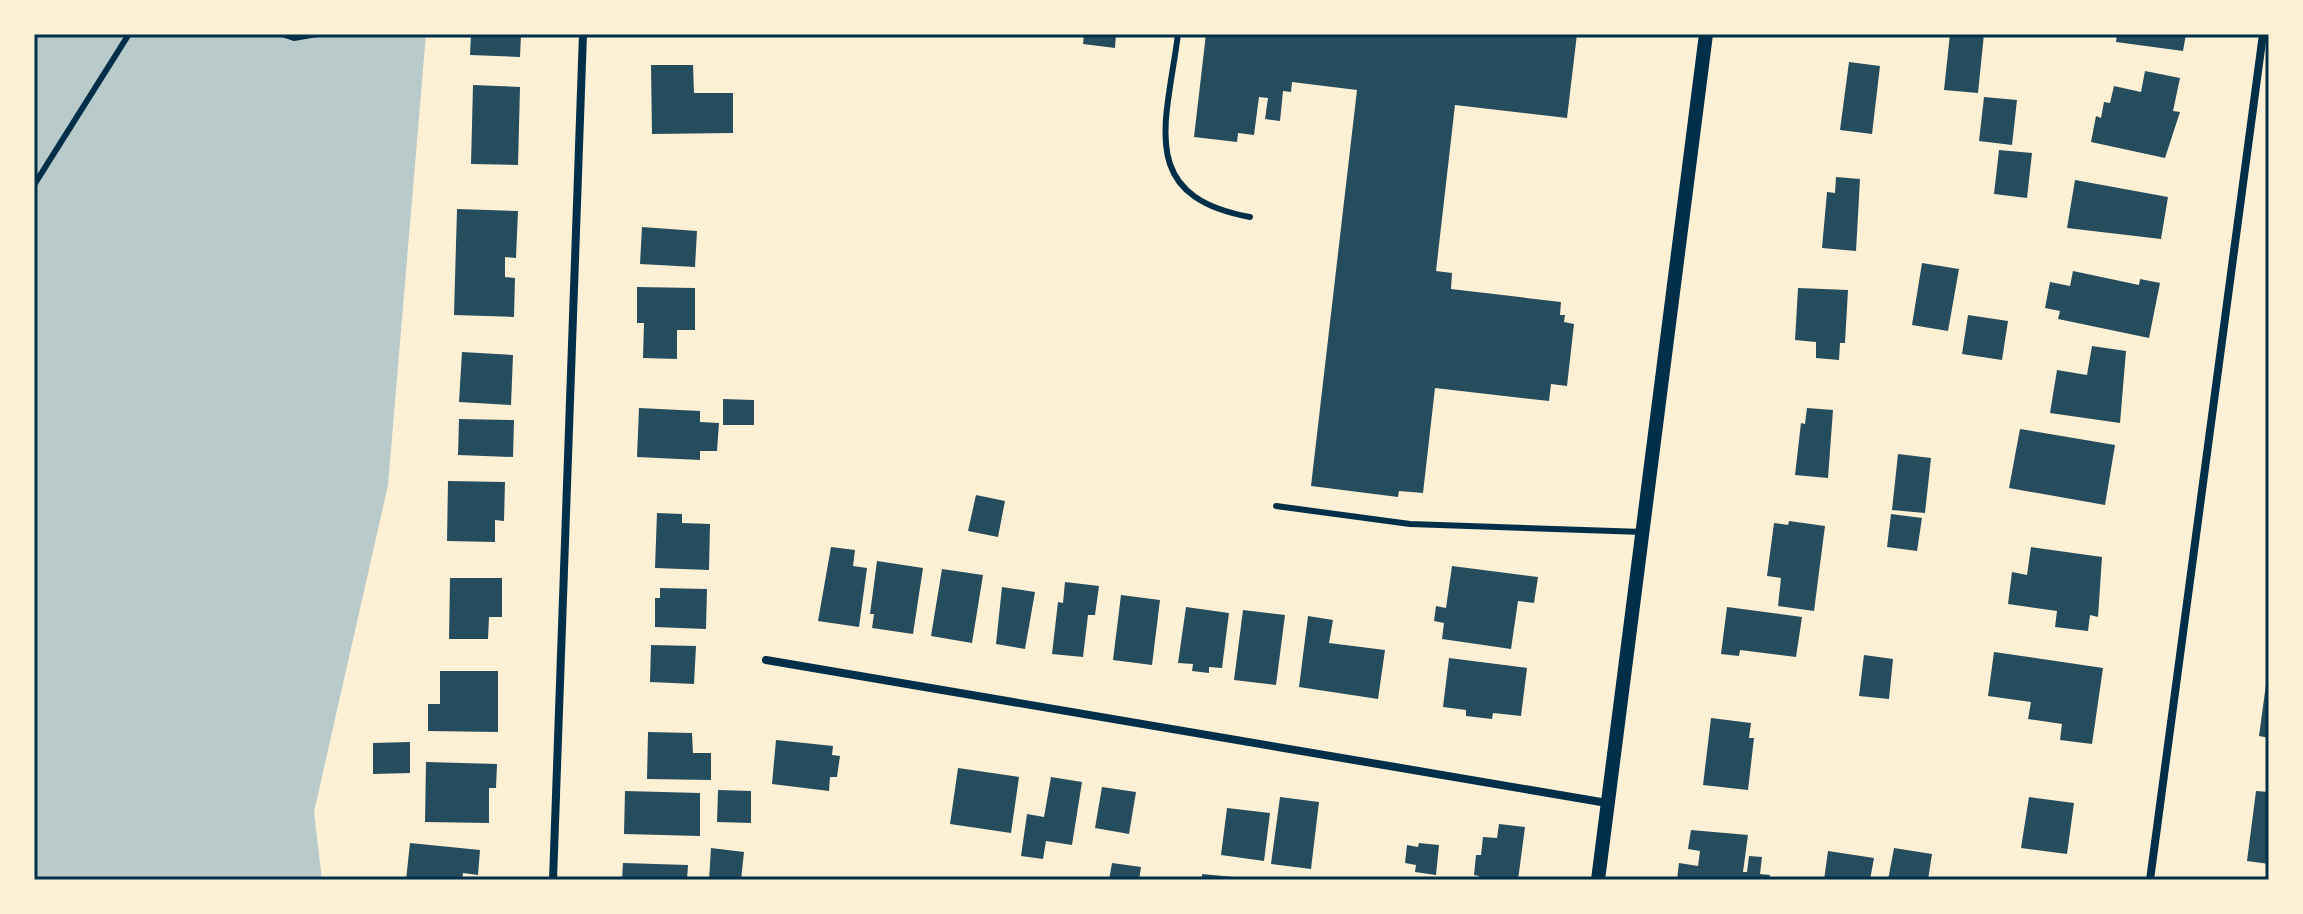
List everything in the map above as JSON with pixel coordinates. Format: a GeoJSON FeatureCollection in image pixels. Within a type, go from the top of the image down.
{"type":"FeatureCollection","features":[{"type":"Feature","properties":{"kind":"street"},"geometry":{"type":"LineString","coordinates":[[553,880],[583,34]]}},
{"type":"Feature","properties":{"kind":"street"},"geometry":{"type":"LineString","coordinates":[[1598,880],[1706,34]]}},
{"type":"Feature","properties":{"kind":"street"},"geometry":{"type":"LineString","coordinates":[[2150,880],[2263,34]]}},
{"type":"Feature","properties":{"kind":"street"},"geometry":{"type":"LineString","coordinates":[[766,660],[1607,803]]}},
{"type":"Feature","properties":{"kind":"lane"},"geometry":{"type":"LineString","coordinates":[[34,185],[129,34]]}},
{"type":"Feature","properties":{"kind":"lane"},"geometry":{"type":"LineString","coordinates":[[282,34],[294,38],[317,34]]}},
{"type":"Feature","properties":{"kind":"lane"},"geometry":{"type":"LineString","coordinates":[[1178,34],[1165,139],[1169,169],[1190,196],[1219,211],[1250,217]]}},
{"type":"Feature","properties":{"kind":"lane"},"geometry":{"type":"LineString","coordinates":[[1276,506],[1410,524],[1643,532]]}},
{"type":"Feature","properties":{"kind":"shaded area"},"geometry":{"type":"Polygon","coordinates":[[[34,34],[426,34],[388,485],[314,812],[322,880],[34,880],[34,34]]]}},
{"type":"Feature","properties":{"kind":"building"},"geometry":{"type":"Polygon","coordinates":[[[471,34],[521,34],[520,57],[470,55],[471,34]]]}},
{"type":"Feature","properties":{"kind":"building"},"geometry":{"type":"Polygon","coordinates":[[[1084,34],[1116,34],[1115,48],[1083,44],[1084,34]]]}},
{"type":"Feature","properties":{"kind":"building"},"geometry":{"type":"Polygon","coordinates":[[[1206,34],[1577,34],[1567,118],[1455,105],[1436,271],[1452,273],[1451,289],[1561,302],[1560,315],[1565,315],[1564,322],[1574,324],[1567,386],[1551,384],[1549,401],[1435,388],[1423,493],[1399,491],[1398,497],[1311,486],[1357,90],[1292,82],[1291,92],[1283,91],[1280,121],[1265,119],[1268,98],[1259,97],[1254,135],[1238,133],[1237,142],[1194,137],[1206,34]]]}},
{"type":"Feature","properties":{"kind":"building"},"geometry":{"type":"Polygon","coordinates":[[[1950,34],[1984,34],[1978,93],[1944,90],[1950,34]]]}},
{"type":"Feature","properties":{"kind":"building"},"geometry":{"type":"Polygon","coordinates":[[[2117,34],[2186,34],[2183,51],[2116,42],[2117,34]]]}},
{"type":"Feature","properties":{"kind":"building"},"geometry":{"type":"Polygon","coordinates":[[[1849,62],[1880,66],[1872,134],[1840,130],[1849,62]]]}},
{"type":"Feature","properties":{"kind":"building"},"geometry":{"type":"Polygon","coordinates":[[[651,65],[693,65],[694,93],[733,93],[733,133],[652,134],[651,65]]]}},
{"type":"Feature","properties":{"kind":"building"},"geometry":{"type":"Polygon","coordinates":[[[2145,71],[2180,78],[2173,111],[2180,112],[2165,158],[2091,142],[2096,116],[2101,118],[2104,102],[2110,103],[2114,86],[2141,92],[2145,71]]]}},
{"type":"Feature","properties":{"kind":"building"},"geometry":{"type":"Polygon","coordinates":[[[473,85],[520,87],[518,165],[471,164],[473,85]]]}},
{"type":"Feature","properties":{"kind":"building"},"geometry":{"type":"Polygon","coordinates":[[[1984,97],[2017,100],[2012,145],[1979,141],[1984,97]]]}},
{"type":"Feature","properties":{"kind":"building"},"geometry":{"type":"Polygon","coordinates":[[[1999,150],[2032,153],[2027,198],[1994,194],[1999,150]]]}},
{"type":"Feature","properties":{"kind":"building"},"geometry":{"type":"Polygon","coordinates":[[[1836,177],[1860,179],[1856,251],[1822,248],[1827,192],[1835,193],[1836,177]]]}},
{"type":"Feature","properties":{"kind":"building"},"geometry":{"type":"Polygon","coordinates":[[[2075,180],[2168,197],[2161,239],[2067,228],[2075,180]]]}},
{"type":"Feature","properties":{"kind":"building"},"geometry":{"type":"Polygon","coordinates":[[[457,209],[518,211],[516,258],[505,257],[505,277],[515,278],[514,317],[454,315],[457,209]]]}},
{"type":"Feature","properties":{"kind":"building"},"geometry":{"type":"Polygon","coordinates":[[[642,227],[697,231],[695,267],[640,264],[642,227]]]}},
{"type":"Feature","properties":{"kind":"building"},"geometry":{"type":"Polygon","coordinates":[[[1922,263],[1959,269],[1948,331],[1912,325],[1922,263]]]}},
{"type":"Feature","properties":{"kind":"building"},"geometry":{"type":"Polygon","coordinates":[[[2073,271],[2139,285],[2140,279],[2160,283],[2149,338],[2058,319],[2060,311],[2045,308],[2050,282],[2070,286],[2073,271]]]}},
{"type":"Feature","properties":{"kind":"building"},"geometry":{"type":"Polygon","coordinates":[[[637,287],[695,288],[695,330],[677,330],[677,359],[643,358],[644,323],[637,323],[637,287]]]}},
{"type":"Feature","properties":{"kind":"building"},"geometry":{"type":"Polygon","coordinates":[[[1798,288],[1848,290],[1845,343],[1840,343],[1839,360],[1816,358],[1816,342],[1795,340],[1798,288]]]}},
{"type":"Feature","properties":{"kind":"building"},"geometry":{"type":"Polygon","coordinates":[[[1968,315],[2008,321],[2002,360],[1962,354],[1968,315]]]}},
{"type":"Feature","properties":{"kind":"building"},"geometry":{"type":"Polygon","coordinates":[[[2092,346],[2126,351],[2120,423],[2050,413],[2057,370],[2087,375],[2092,346]]]}},
{"type":"Feature","properties":{"kind":"building"},"geometry":{"type":"Polygon","coordinates":[[[462,352],[513,355],[511,405],[459,402],[462,352]]]}},
{"type":"Feature","properties":{"kind":"building"},"geometry":{"type":"Polygon","coordinates":[[[723,399],[754,400],[754,425],[723,425],[723,399]]]}},
{"type":"Feature","properties":{"kind":"building"},"geometry":{"type":"Polygon","coordinates":[[[639,408],[700,411],[700,422],[719,423],[717,451],[700,451],[700,460],[637,457],[639,408]]]}},
{"type":"Feature","properties":{"kind":"building"},"geometry":{"type":"Polygon","coordinates":[[[1807,408],[1833,410],[1828,478],[1795,475],[1801,423],[1805,424],[1807,408]]]}},
{"type":"Feature","properties":{"kind":"building"},"geometry":{"type":"Polygon","coordinates":[[[459,419],[514,420],[513,457],[458,455],[459,419]]]}},
{"type":"Feature","properties":{"kind":"building"},"geometry":{"type":"Polygon","coordinates":[[[2020,429],[2115,445],[2105,505],[2009,488],[2020,429]]]}},
{"type":"Feature","properties":{"kind":"building"},"geometry":{"type":"Polygon","coordinates":[[[1898,454],[1931,458],[1925,513],[1892,510],[1898,454]]]}},
{"type":"Feature","properties":{"kind":"building"},"geometry":{"type":"Polygon","coordinates":[[[448,481],[505,482],[504,521],[495,520],[495,542],[447,541],[448,481]]]}},
{"type":"Feature","properties":{"kind":"building"},"geometry":{"type":"Polygon","coordinates":[[[976,495],[1005,501],[998,537],[968,531],[976,495]]]}},
{"type":"Feature","properties":{"kind":"building"},"geometry":{"type":"Polygon","coordinates":[[[657,513],[682,514],[682,523],[710,524],[709,570],[655,568],[657,513]]]}},
{"type":"Feature","properties":{"kind":"building"},"geometry":{"type":"Polygon","coordinates":[[[1891,514],[1922,518],[1917,551],[1887,547],[1891,514]]]}},
{"type":"Feature","properties":{"kind":"building"},"geometry":{"type":"Polygon","coordinates":[[[1789,521],[1825,526],[1814,611],[1778,606],[1781,578],[1767,576],[1774,523],[1788,525],[1789,521]]]}},
{"type":"Feature","properties":{"kind":"building"},"geometry":{"type":"Polygon","coordinates":[[[831,547],[855,550],[853,566],[867,568],[859,627],[818,621],[831,547]]]}},
{"type":"Feature","properties":{"kind":"building"},"geometry":{"type":"Polygon","coordinates":[[[2031,547],[2102,557],[2098,617],[2090,615],[2088,631],[2055,627],[2057,611],[2008,604],[2012,572],[2027,575],[2031,547]]]}},
{"type":"Feature","properties":{"kind":"building"},"geometry":{"type":"Polygon","coordinates":[[[877,561],[923,568],[913,634],[872,628],[874,614],[870,614],[877,561]]]}},
{"type":"Feature","properties":{"kind":"building"},"geometry":{"type":"Polygon","coordinates":[[[1452,566],[1538,577],[1534,603],[1518,601],[1511,649],[1442,639],[1444,623],[1434,621],[1436,606],[1446,608],[1452,566]]]}},
{"type":"Feature","properties":{"kind":"building"},"geometry":{"type":"Polygon","coordinates":[[[942,569],[983,575],[972,643],[931,636],[942,569]]]}},
{"type":"Feature","properties":{"kind":"building"},"geometry":{"type":"Polygon","coordinates":[[[450,578],[502,578],[502,617],[489,617],[488,639],[449,639],[450,578]]]}},
{"type":"Feature","properties":{"kind":"building"},"geometry":{"type":"Polygon","coordinates":[[[1065,582],[1099,586],[1095,615],[1088,615],[1083,657],[1052,654],[1058,602],[1063,603],[1065,582]]]}},
{"type":"Feature","properties":{"kind":"building"},"geometry":{"type":"Polygon","coordinates":[[[1002,587],[1035,592],[1025,649],[996,644],[1002,587]]]}},
{"type":"Feature","properties":{"kind":"building"},"geometry":{"type":"Polygon","coordinates":[[[660,588],[707,589],[706,629],[655,627],[655,598],[660,598],[660,588]]]}},
{"type":"Feature","properties":{"kind":"building"},"geometry":{"type":"Polygon","coordinates":[[[1121,595],[1160,600],[1152,665],[1113,660],[1121,595]]]}},
{"type":"Feature","properties":{"kind":"building"},"geometry":{"type":"Polygon","coordinates":[[[1186,607],[1229,613],[1222,668],[1209,667],[1209,673],[1192,671],[1193,664],[1178,663],[1186,607]]]}},
{"type":"Feature","properties":{"kind":"building"},"geometry":{"type":"Polygon","coordinates":[[[1727,607],[1802,617],[1796,657],[1740,650],[1739,656],[1721,654],[1727,607]]]}},
{"type":"Feature","properties":{"kind":"building"},"geometry":{"type":"Polygon","coordinates":[[[1243,610],[1285,615],[1276,685],[1234,680],[1243,610]]]}},
{"type":"Feature","properties":{"kind":"building"},"geometry":{"type":"Polygon","coordinates":[[[1308,616],[1333,620],[1329,643],[1385,650],[1378,699],[1299,687],[1308,616]]]}},
{"type":"Feature","properties":{"kind":"building"},"geometry":{"type":"Polygon","coordinates":[[[651,645],[696,646],[694,684],[650,682],[651,645]]]}},
{"type":"Feature","properties":{"kind":"building"},"geometry":{"type":"Polygon","coordinates":[[[1994,652],[2103,668],[2092,744],[2060,740],[2062,724],[2028,719],[2031,702],[1988,696],[1994,652]]]}},
{"type":"Feature","properties":{"kind":"building"},"geometry":{"type":"Polygon","coordinates":[[[1864,655],[1893,659],[1889,699],[1859,696],[1864,655]]]}},
{"type":"Feature","properties":{"kind":"building"},"geometry":{"type":"Polygon","coordinates":[[[1449,658],[1527,668],[1521,716],[1493,713],[1492,719],[1466,716],[1466,710],[1443,707],[1449,658]]]}},
{"type":"Feature","properties":{"kind":"building"},"geometry":{"type":"Polygon","coordinates":[[[440,671],[498,671],[498,732],[428,731],[428,704],[440,704],[440,671]]]}},
{"type":"Feature","properties":{"kind":"building"},"geometry":{"type":"Polygon","coordinates":[[[2269,677],[2269,738],[2259,736],[2269,677]]]}},
{"type":"Feature","properties":{"kind":"building"},"geometry":{"type":"Polygon","coordinates":[[[1711,718],[1751,723],[1749,738],[1754,738],[1748,790],[1703,785],[1711,718]]]}},
{"type":"Feature","properties":{"kind":"building"},"geometry":{"type":"Polygon","coordinates":[[[648,732],[692,733],[693,753],[711,753],[711,780],[647,779],[648,732]]]}},
{"type":"Feature","properties":{"kind":"building"},"geometry":{"type":"Polygon","coordinates":[[[776,740],[833,746],[832,755],[840,756],[837,777],[830,777],[829,791],[772,784],[776,740]]]}},
{"type":"Feature","properties":{"kind":"building"},"geometry":{"type":"Polygon","coordinates":[[[410,742],[410,773],[373,774],[373,743],[410,742]]]}},
{"type":"Feature","properties":{"kind":"building"},"geometry":{"type":"Polygon","coordinates":[[[426,762],[497,764],[496,788],[489,788],[489,823],[425,822],[426,762]]]}},
{"type":"Feature","properties":{"kind":"building"},"geometry":{"type":"Polygon","coordinates":[[[958,768],[1019,777],[1011,833],[950,824],[958,768]]]}},
{"type":"Feature","properties":{"kind":"building"},"geometry":{"type":"Polygon","coordinates":[[[1051,777],[1082,782],[1072,845],[1046,841],[1043,859],[1021,856],[1027,814],[1044,817],[1051,777]]]}},
{"type":"Feature","properties":{"kind":"building"},"geometry":{"type":"Polygon","coordinates":[[[1102,787],[1136,792],[1129,834],[1095,828],[1102,787]]]}},
{"type":"Feature","properties":{"kind":"building"},"geometry":{"type":"Polygon","coordinates":[[[718,790],[751,791],[751,823],[717,822],[718,790]]]}},
{"type":"Feature","properties":{"kind":"building"},"geometry":{"type":"Polygon","coordinates":[[[625,791],[700,793],[700,836],[624,834],[625,791]]]}},
{"type":"Feature","properties":{"kind":"building"},"geometry":{"type":"Polygon","coordinates":[[[2256,791],[2269,792],[2269,864],[2247,861],[2256,791]]]}},
{"type":"Feature","properties":{"kind":"building"},"geometry":{"type":"Polygon","coordinates":[[[1280,797],[1319,802],[1311,869],[1271,864],[1280,797]]]}},
{"type":"Feature","properties":{"kind":"building"},"geometry":{"type":"Polygon","coordinates":[[[2029,797],[2074,803],[2067,854],[2021,848],[2029,797]]]}},
{"type":"Feature","properties":{"kind":"building"},"geometry":{"type":"Polygon","coordinates":[[[1227,808],[1270,813],[1264,861],[1221,855],[1227,808]]]}},
{"type":"Feature","properties":{"kind":"building"},"geometry":{"type":"Polygon","coordinates":[[[1499,824],[1525,827],[1518,880],[1478,880],[1479,876],[1474,875],[1476,855],[1481,855],[1483,837],[1497,838],[1499,824]]]}},
{"type":"Feature","properties":{"kind":"building"},"geometry":{"type":"Polygon","coordinates":[[[1691,830],[1748,835],[1743,872],[1747,872],[1749,856],[1762,857],[1760,874],[1770,875],[1769,880],[1677,880],[1679,863],[1698,866],[1700,851],[1688,849],[1691,830]]]}},
{"type":"Feature","properties":{"kind":"building"},"geometry":{"type":"Polygon","coordinates":[[[410,843],[480,850],[478,875],[463,873],[462,880],[406,880],[410,843]]]}},
{"type":"Feature","properties":{"kind":"building"},"geometry":{"type":"Polygon","coordinates":[[[1419,843],[1439,845],[1436,875],[1415,872],[1416,865],[1405,863],[1407,845],[1418,847],[1419,843]]]}},
{"type":"Feature","properties":{"kind":"building"},"geometry":{"type":"Polygon","coordinates":[[[711,848],[744,852],[741,880],[709,880],[711,848]]]}},
{"type":"Feature","properties":{"kind":"building"},"geometry":{"type":"Polygon","coordinates":[[[1894,848],[1932,854],[1928,880],[1888,880],[1894,848]]]}},
{"type":"Feature","properties":{"kind":"building"},"geometry":{"type":"Polygon","coordinates":[[[1828,851],[1874,858],[1870,880],[1824,880],[1828,851]]]}},
{"type":"Feature","properties":{"kind":"building"},"geometry":{"type":"Polygon","coordinates":[[[623,863],[688,865],[687,880],[622,880],[623,863]]]}},
{"type":"Feature","properties":{"kind":"building"},"geometry":{"type":"Polygon","coordinates":[[[1112,863],[1141,867],[1139,880],[1109,880],[1112,863]]]}},
{"type":"Feature","properties":{"kind":"building"},"geometry":{"type":"Polygon","coordinates":[[[1202,874],[1234,877],[1234,880],[1202,880],[1202,874]]]}}]}
